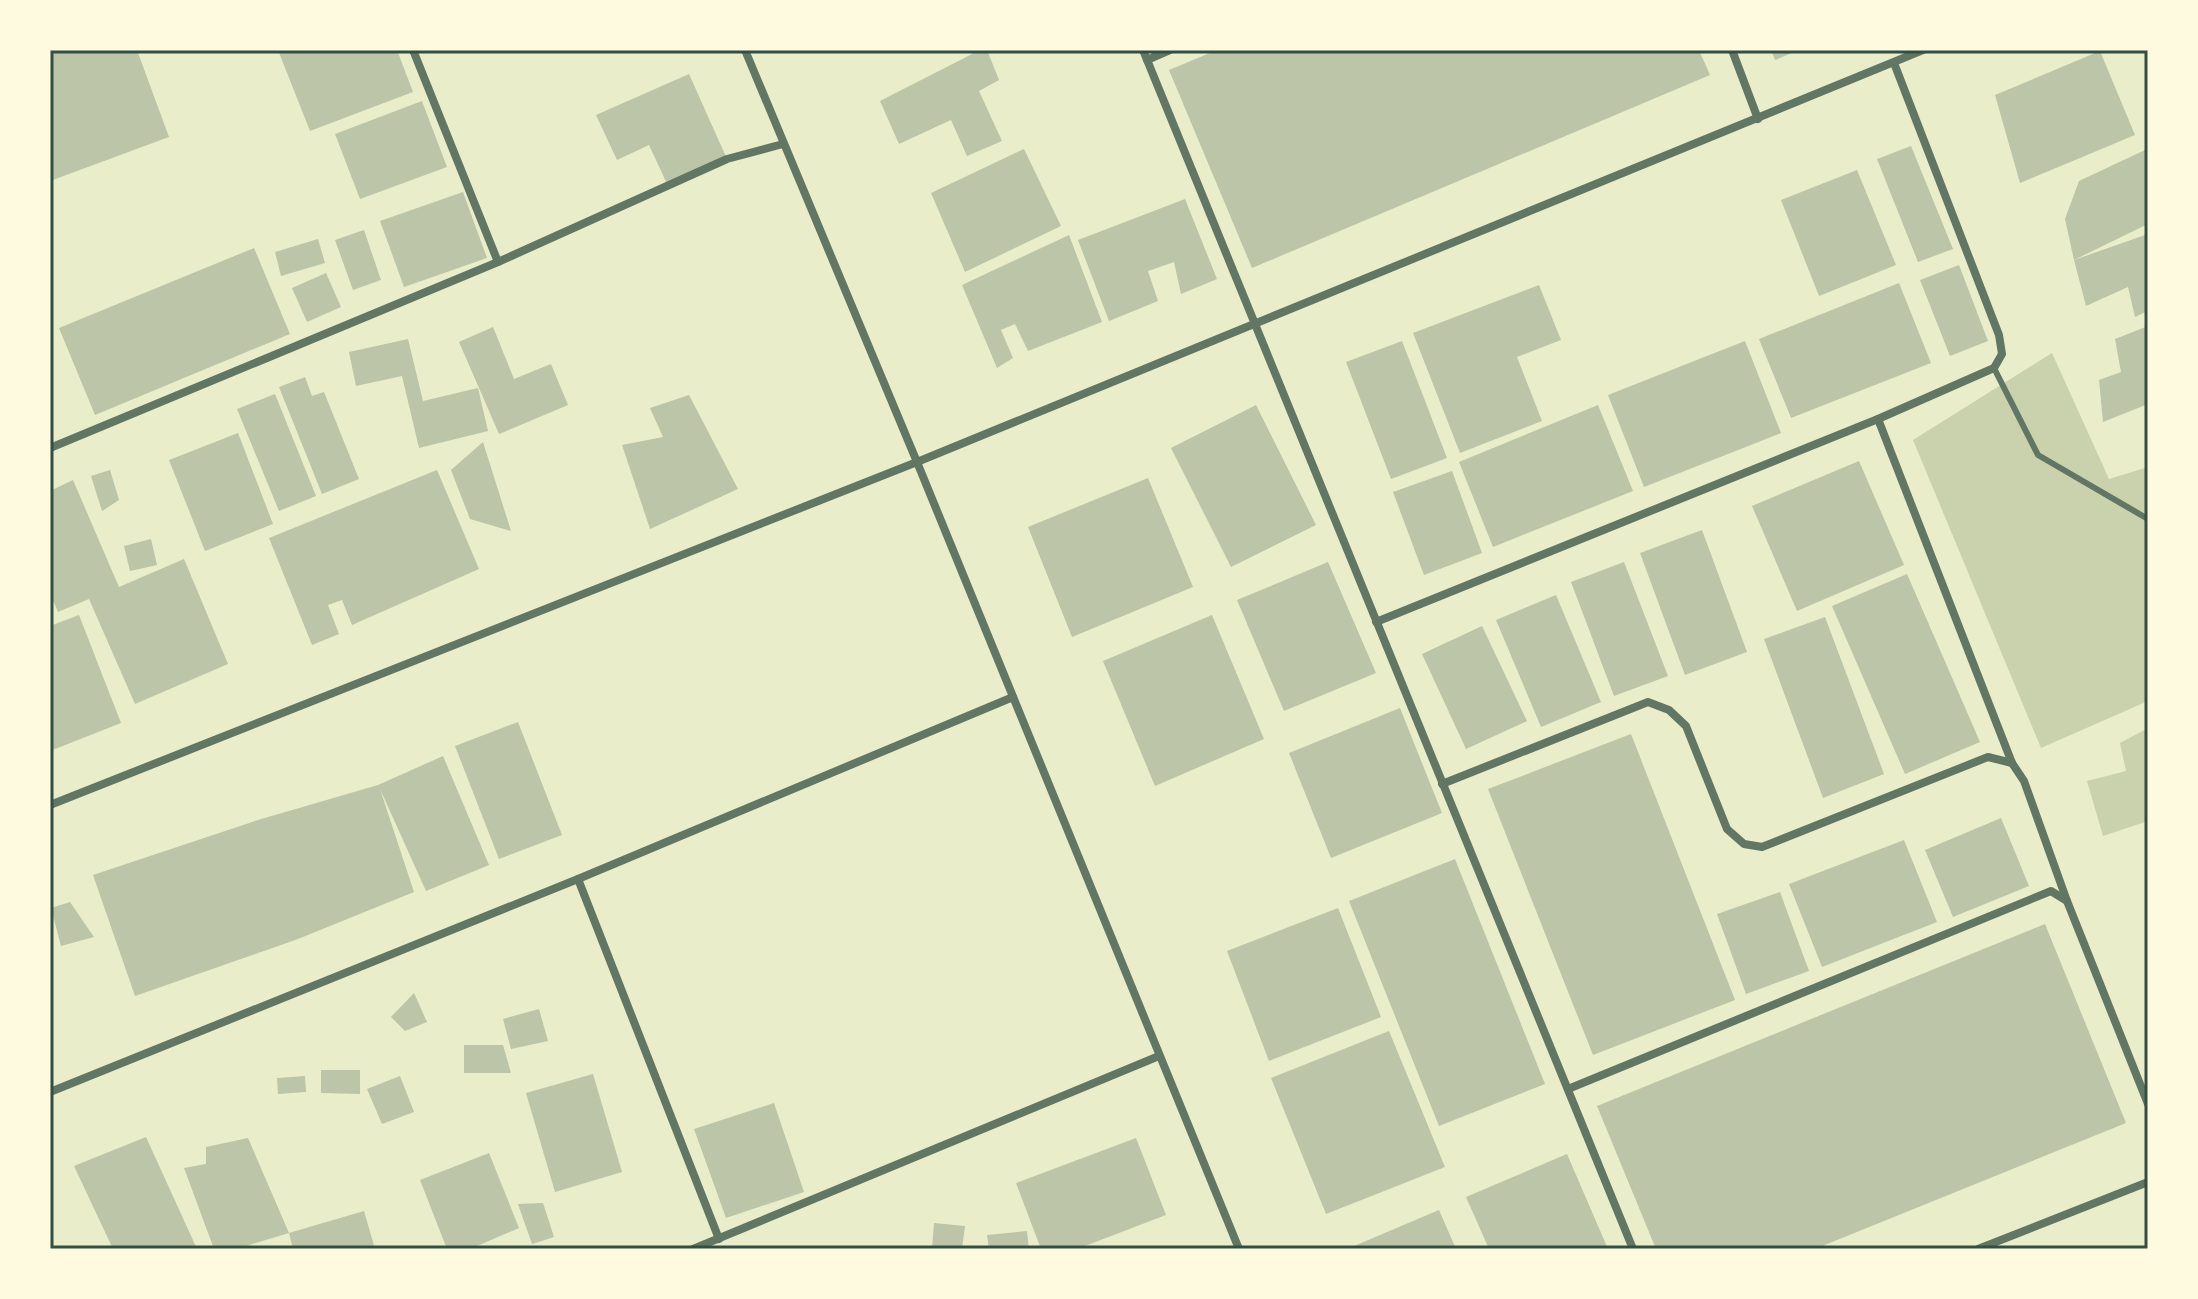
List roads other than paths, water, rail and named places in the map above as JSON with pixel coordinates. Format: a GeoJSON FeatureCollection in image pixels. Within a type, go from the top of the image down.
{"type":"FeatureCollection","features":[{"type":"Feature","properties":{"kind":"street"},"geometry":{"type":"LineString","coordinates":[[413,50],[498,262]]}},
{"type":"Feature","properties":{"kind":"street"},"geometry":{"type":"LineString","coordinates":[[745,50],[1239,1249]]}},
{"type":"Feature","properties":{"kind":"street"},"geometry":{"type":"LineString","coordinates":[[1143,50],[1633,1249]]}},
{"type":"Feature","properties":{"kind":"street"},"geometry":{"type":"LineString","coordinates":[[1147,60],[1170,50]]}},
{"type":"Feature","properties":{"kind":"street"},"geometry":{"type":"LineString","coordinates":[[1732,50],[1758,119]]}},
{"type":"Feature","properties":{"kind":"street"},"geometry":{"type":"LineString","coordinates":[[50,805],[917,462],[1923,50]]}},
{"type":"Feature","properties":{"kind":"street"},"geometry":{"type":"LineString","coordinates":[[1376,622],[1878,419],[1994,368],[2002,354],[1999,335],[1894,63]]}},
{"type":"Feature","properties":{"kind":"street"},"geometry":{"type":"LineString","coordinates":[[50,448],[498,262],[727,159],[783,144]]}},
{"type":"Feature","properties":{"kind":"street"},"geometry":{"type":"LineString","coordinates":[[1878,419],[2012,763],[2024,781],[2067,901],[2148,1104]]}},
{"type":"Feature","properties":{"kind":"street"},"geometry":{"type":"LineString","coordinates":[[50,1092],[578,879],[1013,697]]}},
{"type":"Feature","properties":{"kind":"street"},"geometry":{"type":"LineString","coordinates":[[1442,784],[1648,702],[1669,710],[1686,726],[1727,829],[1744,844],[1762,847],[1988,757],[2012,763]]}},
{"type":"Feature","properties":{"kind":"street"},"geometry":{"type":"LineString","coordinates":[[578,879],[719,1239]]}},
{"type":"Feature","properties":{"kind":"street"},"geometry":{"type":"LineString","coordinates":[[1568,1089],[2051,891],[2067,901]]}},
{"type":"Feature","properties":{"kind":"street"},"geometry":{"type":"LineString","coordinates":[[693,1249],[1159,1056]]}},
{"type":"Feature","properties":{"kind":"street"},"geometry":{"type":"LineString","coordinates":[[1978,1249],[2148,1182]]}},
{"type":"Feature","properties":{"kind":"lane"},"geometry":{"type":"LineString","coordinates":[[1994,368],[2038,455],[2148,519]]}}]}
